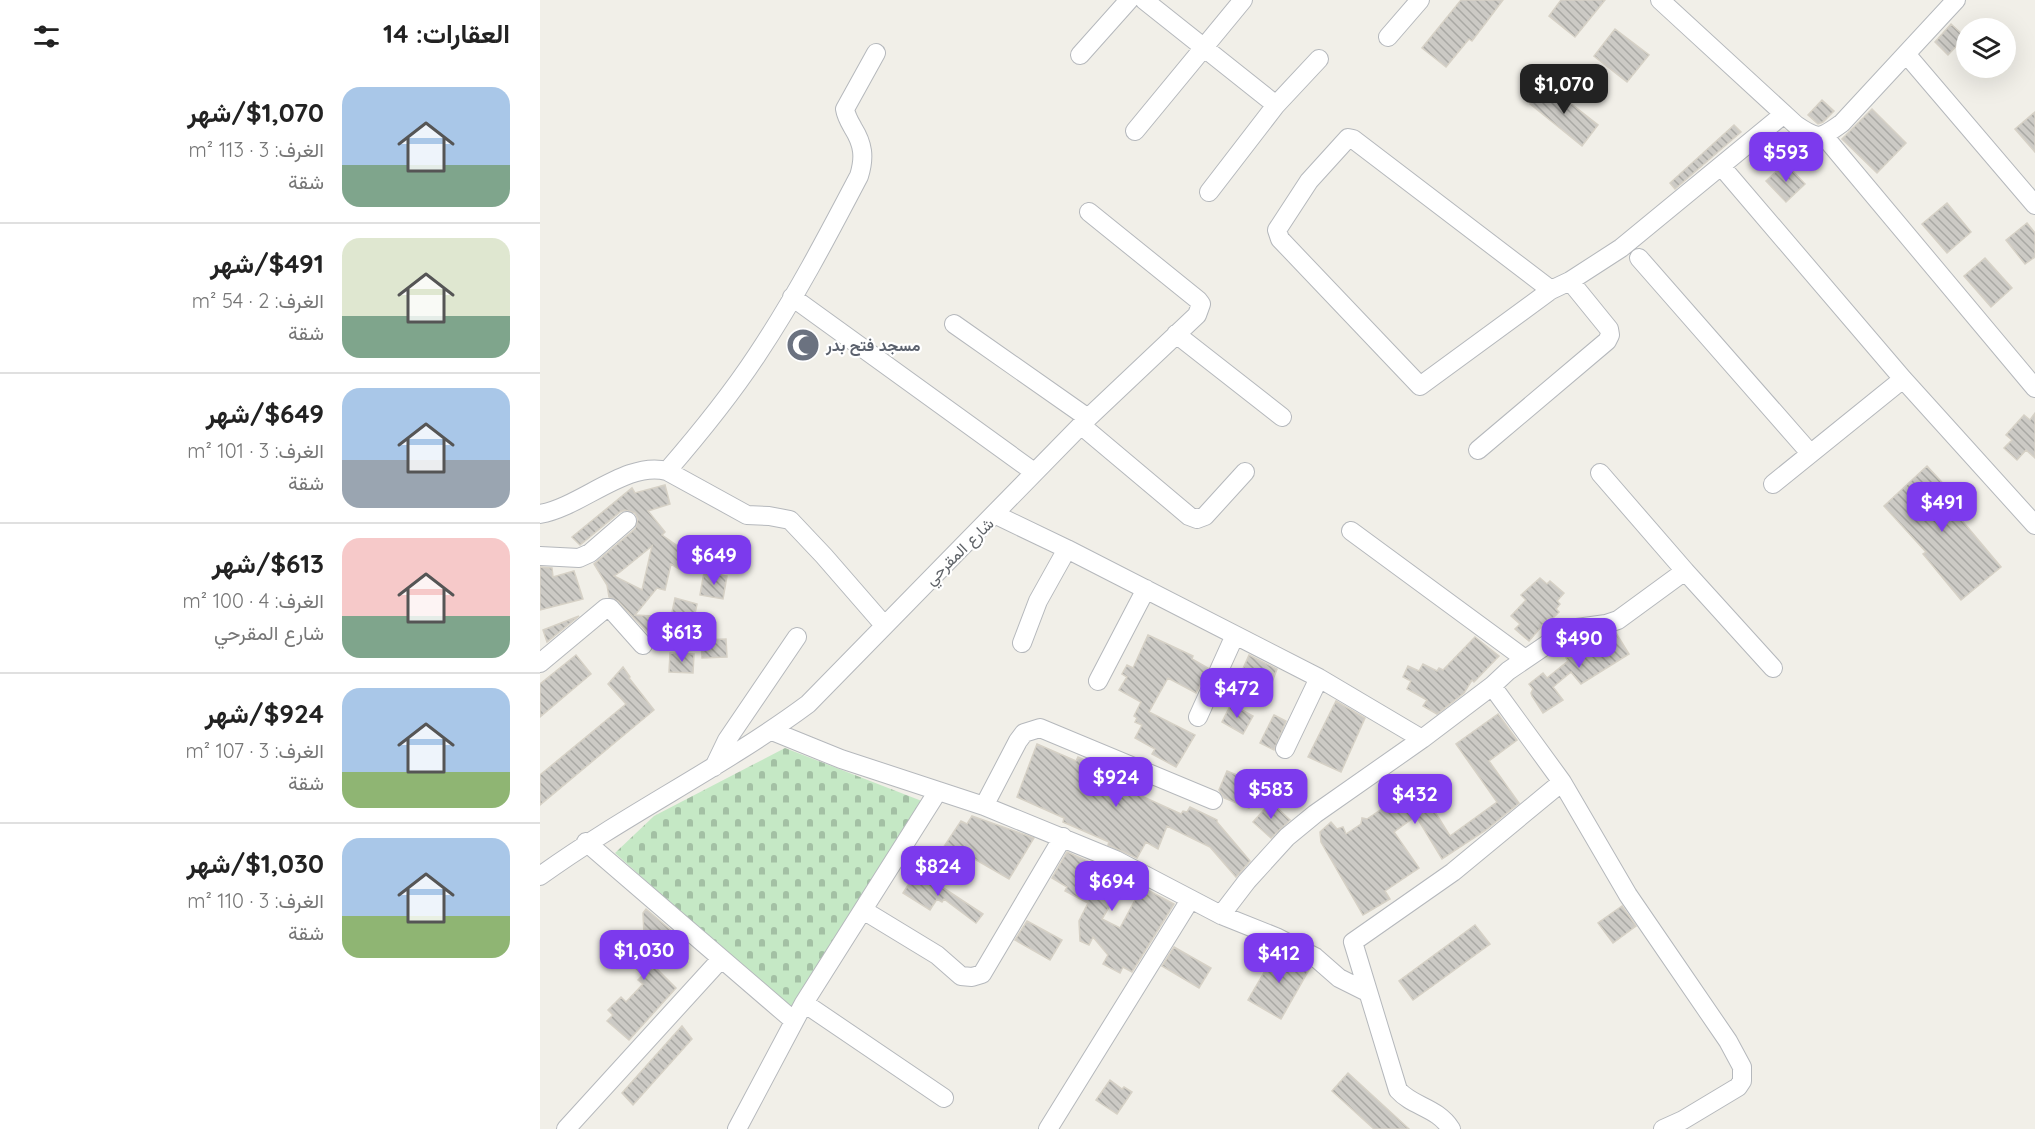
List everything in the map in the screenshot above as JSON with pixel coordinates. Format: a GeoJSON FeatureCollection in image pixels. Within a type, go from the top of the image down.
{"type":"FeatureCollection","features":[{"type":"Feature","properties":{"kind":"street"},"geometry":{"type":"LineString","coordinates":[[1080,55],[1129,0]]}},
{"type":"Feature","properties":{"kind":"street"},"geometry":{"type":"LineString","coordinates":[[1144,0],[1276,105]]}},
{"type":"Feature","properties":{"kind":"street"},"geometry":{"type":"LineString","coordinates":[[1135,131],[1243,0]]}},
{"type":"Feature","properties":{"kind":"street"},"geometry":{"type":"LineString","coordinates":[[1388,37],[1420,0]]}},
{"type":"Feature","properties":{"kind":"street"},"geometry":{"type":"LineString","coordinates":[[1660,0],[1784,114],[1812,136],[1824,136],[1842,123],[1956,0]]}},
{"type":"Feature","properties":{"kind":"street"},"geometry":{"type":"LineString","coordinates":[[667,471],[755,358],[792,297],[859,176],[863,149],[861,140],[846,116],[845,109],[876,53]]}},
{"type":"Feature","properties":{"kind":"street"},"geometry":{"type":"LineString","coordinates":[[1907,55],[2032,196]]}},
{"type":"Feature","properties":{"kind":"street"},"geometry":{"type":"LineString","coordinates":[[1209,192],[1276,105],[1318,59]]}},
{"type":"Feature","properties":{"kind":"street"},"geometry":{"type":"LineString","coordinates":[[1551,290],[1353,139],[1348,138],[1343,141],[1309,181],[1277,230],[1280,239],[1420,386],[1551,290],[1570,281],[1621,248],[1784,114]]}},
{"type":"Feature","properties":{"kind":"street"},"geometry":{"type":"LineString","coordinates":[[1824,136],[2035,388]]}},
{"type":"Feature","properties":{"kind":"street"},"geometry":{"type":"LineString","coordinates":[[1721,166],[1904,379],[2035,525]]}},
{"type":"Feature","properties":{"kind":"street"},"geometry":{"type":"LineString","coordinates":[[994,514],[1085,422],[1197,315],[1201,304],[1089,212]]}},
{"type":"Feature","properties":{"kind":"street"},"geometry":{"type":"LineString","coordinates":[[1639,258],[1810,453]]}},
{"type":"Feature","properties":{"kind":"street"},"geometry":{"type":"LineString","coordinates":[[1478,450],[1608,341],[1609,329],[1570,281]]}},
{"type":"Feature","properties":{"kind":"street"},"geometry":{"type":"LineString","coordinates":[[792,297],[1034,472]]}},
{"type":"Feature","properties":{"kind":"street"},"geometry":{"type":"LineString","coordinates":[[954,324],[1085,422],[1189,516],[1197,519],[1205,516],[1245,472]]}},
{"type":"Feature","properties":{"kind":"street"},"geometry":{"type":"LineString","coordinates":[[1176,334],[1282,417]]}},
{"type":"Feature","properties":{"kind":"street"},"geometry":{"type":"LineString","coordinates":[[1773,484],[1904,379]]}},
{"type":"Feature","properties":{"kind":"street"},"geometry":{"type":"LineString","coordinates":[[540,514],[557,510],[635,472],[658,468],[747,515],[790,520],[884,625]]}},
{"type":"Feature","properties":{"kind":"street"},"geometry":{"type":"LineString","coordinates":[[1600,472],[1773,668]]}},
{"type":"Feature","properties":{"kind":"street","name":"شارع المقرحي"},"geometry":{"type":"LineString","coordinates":[[540,876],[586,842],[772,731],[808,704],[994,514],[1319,678],[1422,739]]}},
{"type":"Feature","properties":{"kind":"street"},"geometry":{"type":"LineString","coordinates":[[540,556],[579,558],[591,554],[627,522]]}},
{"type":"Feature","properties":{"kind":"street"},"geometry":{"type":"LineString","coordinates":[[1351,531],[1525,659]]}},
{"type":"Feature","properties":{"kind":"street"},"geometry":{"type":"LineString","coordinates":[[1022,643],[1038,601],[1067,549]]}},
{"type":"Feature","properties":{"kind":"street"},"geometry":{"type":"LineString","coordinates":[[1221,915],[1247,881],[1287,837],[1315,814],[1422,739],[1492,686],[1508,671],[1555,639],[1577,628],[1618,620],[1685,571]]}},
{"type":"Feature","properties":{"kind":"street"},"geometry":{"type":"LineString","coordinates":[[1098,681],[1146,589]]}},
{"type":"Feature","properties":{"kind":"street"},"geometry":{"type":"LineString","coordinates":[[540,663],[606,608],[610,608],[643,645]]}},
{"type":"Feature","properties":{"kind":"street"},"geometry":{"type":"LineString","coordinates":[[1198,717],[1235,635]]}},
{"type":"Feature","properties":{"kind":"street"},"geometry":{"type":"LineString","coordinates":[[714,766],[727,740],[797,637]]}},
{"type":"Feature","properties":{"kind":"street"},"geometry":{"type":"LineString","coordinates":[[1285,749],[1319,678]]}},
{"type":"Feature","properties":{"kind":"street"},"geometry":{"type":"LineString","coordinates":[[1492,686],[1562,782],[1628,895],[1709,1013],[1742,1067],[1742,1081],[1738,1087],[1669,1128]]}},
{"type":"Feature","properties":{"kind":"street"},"geometry":{"type":"LineString","coordinates":[[984,806],[1024,733],[1040,728],[1213,800]]}},
{"type":"Feature","properties":{"kind":"street"},"geometry":{"type":"LineString","coordinates":[[772,731],[841,759],[984,806],[1116,860],[1190,900],[1276,937],[1315,957],[1339,978],[1367,992]]}},
{"type":"Feature","properties":{"kind":"street"},"geometry":{"type":"LineString","coordinates":[[1451,1129],[1426,1106],[1407,1099],[1398,1090],[1353,942],[1453,872],[1562,782]]}},
{"type":"Feature","properties":{"kind":"street"},"geometry":{"type":"LineString","coordinates":[[737,1129],[804,1003],[938,791]]}},
{"type":"Feature","properties":{"kind":"street"},"geometry":{"type":"LineString","coordinates":[[863,910],[937,955],[961,976],[972,977],[982,974],[1062,837]]}},
{"type":"Feature","properties":{"kind":"street"},"geometry":{"type":"LineString","coordinates":[[586,842],[794,1021]]}},
{"type":"Feature","properties":{"kind":"street"},"geometry":{"type":"LineString","coordinates":[[1048,1129],[1190,900]]}},
{"type":"Feature","properties":{"kind":"street"},"geometry":{"type":"LineString","coordinates":[[566,1129],[721,958]]}},
{"type":"Feature","properties":{"kind":"street"},"geometry":{"type":"LineString","coordinates":[[804,1003],[944,1098]]}},
{"type":"Feature","properties":{"kind":"green space"},"geometry":{"type":"Polygon","coordinates":[[[785,748],[927,803],[793,1013],[615,853],[654,816],[785,748]]]}},
{"type":"Feature","properties":{"kind":"building"},"geometry":{"type":"Polygon","coordinates":[[[1461,0],[1503,0],[1472,41],[1469,39],[1446,67],[1422,48],[1461,0]]]}},
{"type":"Feature","properties":{"kind":"building"},"geometry":{"type":"Polygon","coordinates":[[[1561,0],[1605,0],[1575,37],[1549,16],[1561,0]]]}},
{"type":"Feature","properties":{"kind":"building"},"geometry":{"type":"Polygon","coordinates":[[[1951,24],[1956,29],[1956,47],[1948,55],[1935,42],[1951,24]]]}},
{"type":"Feature","properties":{"kind":"building"},"geometry":{"type":"Polygon","coordinates":[[[1615,29],[1649,55],[1627,82],[1594,56],[1615,29]]]}},
{"type":"Feature","properties":{"kind":"building"},"geometry":{"type":"Polygon","coordinates":[[[1546,84],[1598,125],[1582,146],[1530,104],[1546,84]]]}},
{"type":"Feature","properties":{"kind":"building"},"geometry":{"type":"Polygon","coordinates":[[[1822,100],[1834,111],[1818,124],[1808,115],[1822,100]]]}},
{"type":"Feature","properties":{"kind":"building"},"geometry":{"type":"Polygon","coordinates":[[[1872,109],[1906,143],[1877,173],[1842,139],[1872,109]]]}},
{"type":"Feature","properties":{"kind":"building"},"geometry":{"type":"Polygon","coordinates":[[[2035,112],[2035,152],[2015,129],[2035,112]]]}},
{"type":"Feature","properties":{"kind":"building"},"geometry":{"type":"Polygon","coordinates":[[[1734,125],[1741,132],[1675,189],[1670,183],[1734,125]]]}},
{"type":"Feature","properties":{"kind":"building"},"geometry":{"type":"Polygon","coordinates":[[[1785,163],[1805,184],[1786,202],[1766,181],[1785,163]]]}},
{"type":"Feature","properties":{"kind":"building"},"geometry":{"type":"Polygon","coordinates":[[[1947,203],[1971,232],[1947,253],[1922,224],[1947,203]]]}},
{"type":"Feature","properties":{"kind":"building"},"geometry":{"type":"Polygon","coordinates":[[[2027,223],[2035,233],[2035,257],[2025,264],[2006,240],[2027,223]]]}},
{"type":"Feature","properties":{"kind":"building"},"geometry":{"type":"Polygon","coordinates":[[[1985,258],[2012,288],[1991,307],[1964,276],[1985,258]]]}},
{"type":"Feature","properties":{"kind":"building"},"geometry":{"type":"Polygon","coordinates":[[[2035,413],[2035,458],[2026,450],[2017,460],[2004,448],[2012,440],[2006,435],[2024,415],[2030,420],[2035,413]]]}},
{"type":"Feature","properties":{"kind":"building"},"geometry":{"type":"Polygon","coordinates":[[[1927,466],[1962,504],[1954,511],[2001,567],[1961,600],[1923,554],[1926,552],[1884,506],[1927,466]]]}},
{"type":"Feature","properties":{"kind":"building"},"geometry":{"type":"Polygon","coordinates":[[[665,485],[670,504],[648,511],[665,532],[662,535],[689,554],[679,569],[671,564],[665,590],[657,588],[635,615],[671,617],[666,636],[649,634],[618,601],[609,597],[607,585],[594,564],[635,529],[638,519],[635,513],[625,510],[620,512],[580,545],[572,537],[632,488],[635,493],[665,485]],[[652,546],[614,576],[642,590],[652,546]]]}},
{"type":"Feature","properties":{"kind":"building"},"geometry":{"type":"Polygon","coordinates":[[[540,567],[552,568],[553,577],[574,571],[583,599],[540,610],[540,567]]]}},
{"type":"Feature","properties":{"kind":"building"},"geometry":{"type":"Polygon","coordinates":[[[704,572],[727,576],[723,599],[700,595],[704,572]]]}},
{"type":"Feature","properties":{"kind":"building"},"geometry":{"type":"Polygon","coordinates":[[[1540,578],[1547,584],[1550,581],[1564,593],[1557,601],[1560,604],[1556,609],[1559,612],[1550,621],[1548,619],[1529,641],[1515,629],[1520,624],[1511,616],[1526,600],[1521,595],[1540,578]]]}},
{"type":"Feature","properties":{"kind":"building"},"geometry":{"type":"Polygon","coordinates":[[[675,598],[697,604],[693,623],[671,617],[675,598]]]}},
{"type":"Feature","properties":{"kind":"building"},"geometry":{"type":"Polygon","coordinates":[[[579,616],[547,642],[543,630],[579,616]]]}},
{"type":"Feature","properties":{"kind":"building"},"geometry":{"type":"Polygon","coordinates":[[[1616,633],[1629,654],[1581,684],[1571,672],[1553,687],[1563,700],[1543,713],[1532,696],[1533,689],[1529,684],[1543,673],[1547,678],[1568,661],[1566,658],[1577,649],[1579,651],[1603,636],[1616,633]]]}},
{"type":"Feature","properties":{"kind":"building"},"geometry":{"type":"Polygon","coordinates":[[[1148,635],[1193,656],[1192,659],[1208,668],[1196,693],[1168,678],[1149,712],[1195,735],[1176,767],[1152,754],[1155,749],[1135,738],[1142,725],[1135,722],[1137,718],[1134,716],[1141,702],[1119,690],[1127,677],[1122,674],[1127,665],[1133,668],[1148,635]]]}},
{"type":"Feature","properties":{"kind":"building"},"geometry":{"type":"Polygon","coordinates":[[[1475,637],[1499,656],[1474,682],[1472,680],[1464,693],[1437,714],[1423,706],[1427,700],[1407,689],[1411,681],[1403,677],[1408,666],[1419,671],[1423,664],[1437,671],[1439,668],[1443,670],[1475,637]]]}},
{"type":"Feature","properties":{"kind":"building"},"geometry":{"type":"Polygon","coordinates":[[[726,639],[727,657],[702,658],[701,640],[726,639]]]}},
{"type":"Feature","properties":{"kind":"building"},"geometry":{"type":"Polygon","coordinates":[[[670,653],[694,654],[693,673],[669,672],[670,653]]]}},
{"type":"Feature","properties":{"kind":"building"},"geometry":{"type":"Polygon","coordinates":[[[576,655],[591,674],[540,717],[540,684],[576,655]]]}},
{"type":"Feature","properties":{"kind":"building"},"geometry":{"type":"Polygon","coordinates":[[[1249,655],[1277,669],[1271,685],[1241,673],[1249,655]]]}},
{"type":"Feature","properties":{"kind":"building"},"geometry":{"type":"Polygon","coordinates":[[[623,667],[654,710],[540,805],[540,775],[626,704],[608,684],[623,667]]]}},
{"type":"Feature","properties":{"kind":"building"},"geometry":{"type":"Polygon","coordinates":[[[1336,701],[1365,718],[1341,772],[1308,757],[1336,701]]]}},
{"type":"Feature","properties":{"kind":"building"},"geometry":{"type":"Polygon","coordinates":[[[1231,704],[1253,716],[1243,734],[1222,722],[1231,704]]]}},
{"type":"Feature","properties":{"kind":"building"},"geometry":{"type":"Polygon","coordinates":[[[1498,714],[1517,740],[1489,761],[1519,803],[1486,830],[1442,859],[1416,816],[1394,832],[1419,868],[1385,891],[1390,899],[1363,915],[1321,842],[1320,832],[1331,822],[1337,829],[1343,827],[1346,834],[1361,824],[1362,818],[1367,819],[1392,802],[1396,798],[1393,794],[1399,789],[1399,785],[1408,780],[1437,815],[1450,836],[1497,802],[1456,744],[1498,714]]]}},
{"type":"Feature","properties":{"kind":"building"},"geometry":{"type":"Polygon","coordinates":[[[1274,715],[1286,721],[1274,750],[1260,743],[1274,715]]]}},
{"type":"Feature","properties":{"kind":"building"},"geometry":{"type":"Polygon","coordinates":[[[1037,744],[1076,761],[1078,757],[1130,780],[1126,789],[1181,814],[1183,811],[1187,812],[1190,807],[1217,820],[1250,861],[1236,877],[1210,847],[1167,826],[1158,849],[1146,842],[1137,858],[1108,845],[1109,842],[1063,822],[1064,818],[1017,797],[1037,744]]]}},
{"type":"Feature","properties":{"kind":"building"},"geometry":{"type":"Polygon","coordinates":[[[1227,771],[1259,784],[1249,808],[1224,798],[1219,790],[1227,771]]]}},
{"type":"Feature","properties":{"kind":"building"},"geometry":{"type":"Polygon","coordinates":[[[1271,802],[1290,820],[1271,838],[1253,822],[1271,802]]]}},
{"type":"Feature","properties":{"kind":"building"},"geometry":{"type":"Polygon","coordinates":[[[972,816],[1034,838],[1009,879],[966,854],[954,872],[940,863],[944,857],[939,854],[961,821],[967,824],[972,816]]]}},
{"type":"Feature","properties":{"kind":"building"},"geometry":{"type":"Polygon","coordinates":[[[1067,852],[1126,878],[1102,919],[1120,928],[1142,887],[1174,904],[1132,972],[1123,967],[1120,973],[1103,964],[1108,955],[1093,937],[1089,945],[1080,941],[1079,921],[1088,903],[1065,891],[1067,887],[1052,878],[1067,852]]]}},
{"type":"Feature","properties":{"kind":"building"},"geometry":{"type":"Polygon","coordinates":[[[923,875],[983,914],[976,923],[944,899],[942,902],[937,899],[930,910],[903,893],[910,882],[918,883],[923,875]]]}},
{"type":"Feature","properties":{"kind":"building"},"geometry":{"type":"Polygon","coordinates":[[[1622,906],[1636,926],[1613,943],[1598,923],[1622,906]]]}},
{"type":"Feature","properties":{"kind":"building"},"geometry":{"type":"Polygon","coordinates":[[[646,909],[673,932],[647,959],[676,988],[629,1040],[607,1021],[613,1015],[608,1010],[621,997],[626,1002],[643,984],[638,980],[643,975],[625,959],[644,935],[643,913],[646,909]]]}},
{"type":"Feature","properties":{"kind":"building"},"geometry":{"type":"Polygon","coordinates":[[[1027,921],[1062,940],[1050,960],[1015,940],[1027,921]]]}},
{"type":"Feature","properties":{"kind":"building"},"geometry":{"type":"Polygon","coordinates":[[[1475,925],[1490,944],[1413,1000],[1399,981],[1475,925]]]}},
{"type":"Feature","properties":{"kind":"building"},"geometry":{"type":"Polygon","coordinates":[[[1174,947],[1211,968],[1199,988],[1162,966],[1174,947]]]}},
{"type":"Feature","properties":{"kind":"building"},"geometry":{"type":"Polygon","coordinates":[[[1277,950],[1310,968],[1281,1019],[1248,1000],[1277,950]]]}},
{"type":"Feature","properties":{"kind":"building"},"geometry":{"type":"Polygon","coordinates":[[[682,1026],[692,1039],[633,1105],[622,1093],[682,1026]]]}},
{"type":"Feature","properties":{"kind":"building"},"geometry":{"type":"Polygon","coordinates":[[[1348,1073],[1409,1129],[1374,1129],[1332,1091],[1348,1073]]]}},
{"type":"Feature","properties":{"kind":"building"},"geometry":{"type":"Polygon","coordinates":[[[1110,1080],[1122,1089],[1124,1087],[1132,1092],[1117,1114],[1096,1100],[1110,1080]]]}},
{"type":"Feature","properties":{"kind":"place","name":"مسجد فتح بدر"},"geometry":{"type":"Point","coordinates":[803,345]}}]}
